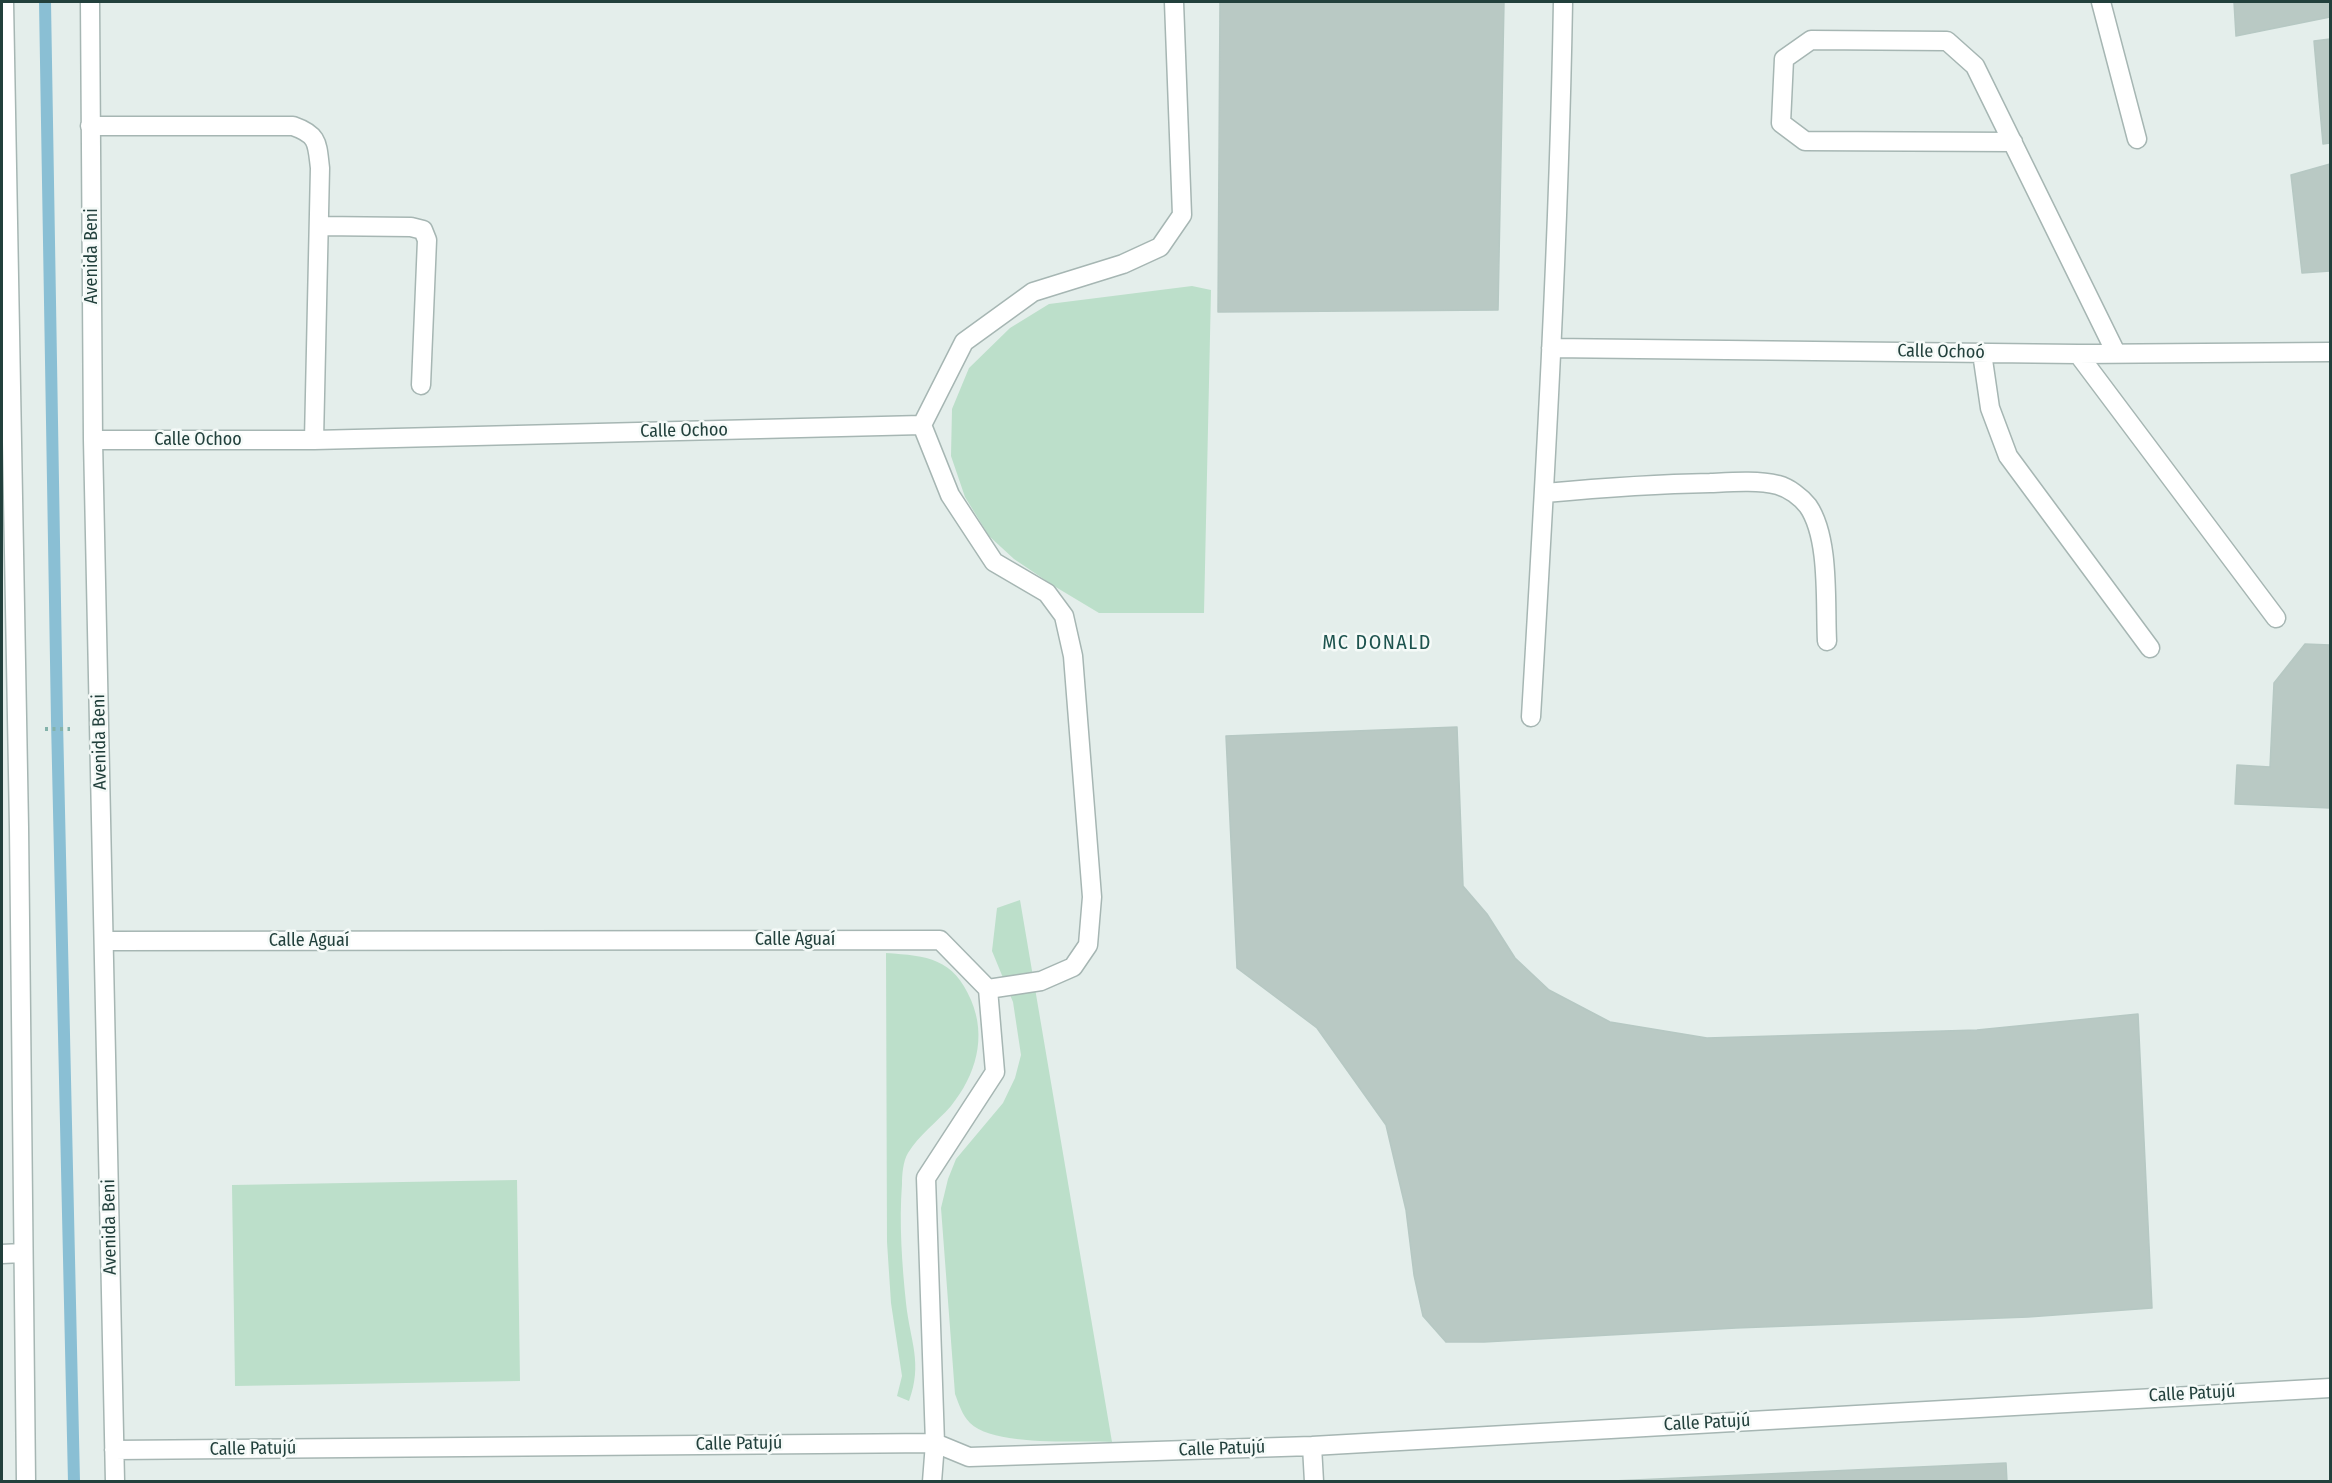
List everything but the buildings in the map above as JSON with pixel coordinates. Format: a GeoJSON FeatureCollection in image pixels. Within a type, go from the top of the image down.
{"type":"FeatureCollection","features":[{"type":"Feature","properties":{"kind":"street"},"geometry":{"type":"LineString","coordinates":[[4,2],[10,827],[27,1482]]}},
{"type":"Feature","properties":{"kind":"street","name":"Avenida Beni"},"geometry":{"type":"LineString","coordinates":[[90,2],[93,440],[106,941],[115,1482]]}},
{"type":"Feature","properties":{"kind":"street"},"geometry":{"type":"LineString","coordinates":[[932,1482],[935,1443],[926,1178],[995,1072],[988,989],[1041,981],[1072,967],[1088,945],[1092,897],[1072,656],[1064,616],[1047,593],[994,562],[950,495],[922,425],[964,342],[1033,292],[1123,264],[1160,247],[1182,215],[1174,2]]}},
{"type":"Feature","properties":{"kind":"street"},"geometry":{"type":"LineString","coordinates":[[1531,717],[1545,493],[1561,154],[1563,2]]}},
{"type":"Feature","properties":{"kind":"street"},"geometry":{"type":"LineString","coordinates":[[2101,2],[2138,140]]}},
{"type":"Feature","properties":{"kind":"street"},"geometry":{"type":"LineString","coordinates":[[2013,142],[1805,141],[1781,123],[1784,59],[1811,40],[1947,41],[1975,66],[2013,142],[2116,353]]}},
{"type":"Feature","properties":{"kind":"street"},"geometry":{"type":"LineString","coordinates":[[90,126],[294,126],[312,134],[317,144],[320,168],[314,440]]}},
{"type":"Feature","properties":{"kind":"street"},"geometry":{"type":"LineString","coordinates":[[319,226],[411,227],[423,230],[427,240],[421,385]]}},
{"type":"Feature","properties":{"kind":"street","name":"Calle Ochoó"},"geometry":{"type":"LineString","coordinates":[[1551,348],[2078,354],[2331,352]]}},
{"type":"Feature","properties":{"kind":"street"},"geometry":{"type":"LineString","coordinates":[[1982,353],[1990,408],[2008,456],[2150,648]]}},
{"type":"Feature","properties":{"kind":"street"},"geometry":{"type":"LineString","coordinates":[[2078,354],[2276,618]]}},
{"type":"Feature","properties":{"kind":"street","name":"Calle Ochoo"},"geometry":{"type":"LineString","coordinates":[[93,440],[314,440],[922,425]]}},
{"type":"Feature","properties":{"kind":"street"},"geometry":{"type":"LineString","coordinates":[[1545,493],[1647,484],[1742,482],[1777,485],[1790,489],[1807,505],[1818,526],[1822,547],[1827,641]]}},
{"type":"Feature","properties":{"kind":"street","name":"Calle Aguaí"},"geometry":{"type":"LineString","coordinates":[[106,941],[940,940],[988,989]]}},
{"type":"Feature","properties":{"kind":"street"},"geometry":{"type":"LineString","coordinates":[[2,1254],[22,1253]]}},
{"type":"Feature","properties":{"kind":"street","name":"Calle Patujú"},"geometry":{"type":"LineString","coordinates":[[114,1450],[935,1443],[969,1456],[1312,1446],[2331,1388]]}},
{"type":"Feature","properties":{"kind":"street"},"geometry":{"type":"LineString","coordinates":[[1312,1446],[1314,1482]]}},
{"type":"Feature","properties":{"kind":"path"},"geometry":{"type":"LineString","coordinates":[[44,729],[77,729]]}},
{"type":"Feature","properties":{"kind":"green space"},"geometry":{"type":"Polygon","coordinates":[[[1192,286],[1211,290],[1204,613],[1099,613],[1014,559],[989,536],[965,497],[951,456],[952,409],[969,368],[1010,328],[1049,304],[1192,286]]]}},
{"type":"Feature","properties":{"kind":"green space"},"geometry":{"type":"Polygon","coordinates":[[[1020,900],[1112,1442],[1037,1441],[998,1436],[982,1431],[970,1423],[955,1394],[941,1208],[956,1159],[1003,1103],[1015,1078],[1021,1055],[1013,1002],[992,951],[997,908],[1020,900]]]}},
{"type":"Feature","properties":{"kind":"green space"},"geometry":{"type":"Polygon","coordinates":[[[886,953],[927,958],[947,967],[964,986],[976,1014],[978,1028],[976,1055],[967,1082],[951,1106],[912,1146],[903,1168],[902,1258],[915,1363],[915,1375],[909,1401],[897,1396],[902,1376],[891,1303],[887,1242],[886,953]]]}},
{"type":"Feature","properties":{"kind":"green space"},"geometry":{"type":"Polygon","coordinates":[[[517,1180],[520,1381],[235,1386],[232,1185],[517,1180]]]}},
{"type":"Feature","properties":{"kind":"waterway"},"geometry":{"type":"LineString","coordinates":[[45,2],[57,721],[74,1482]]}},
{"type":"Feature","properties":{"kind":"district","name":"MC DONALD"},"geometry":{"type":"Point","coordinates":[1377,643]}}]}
